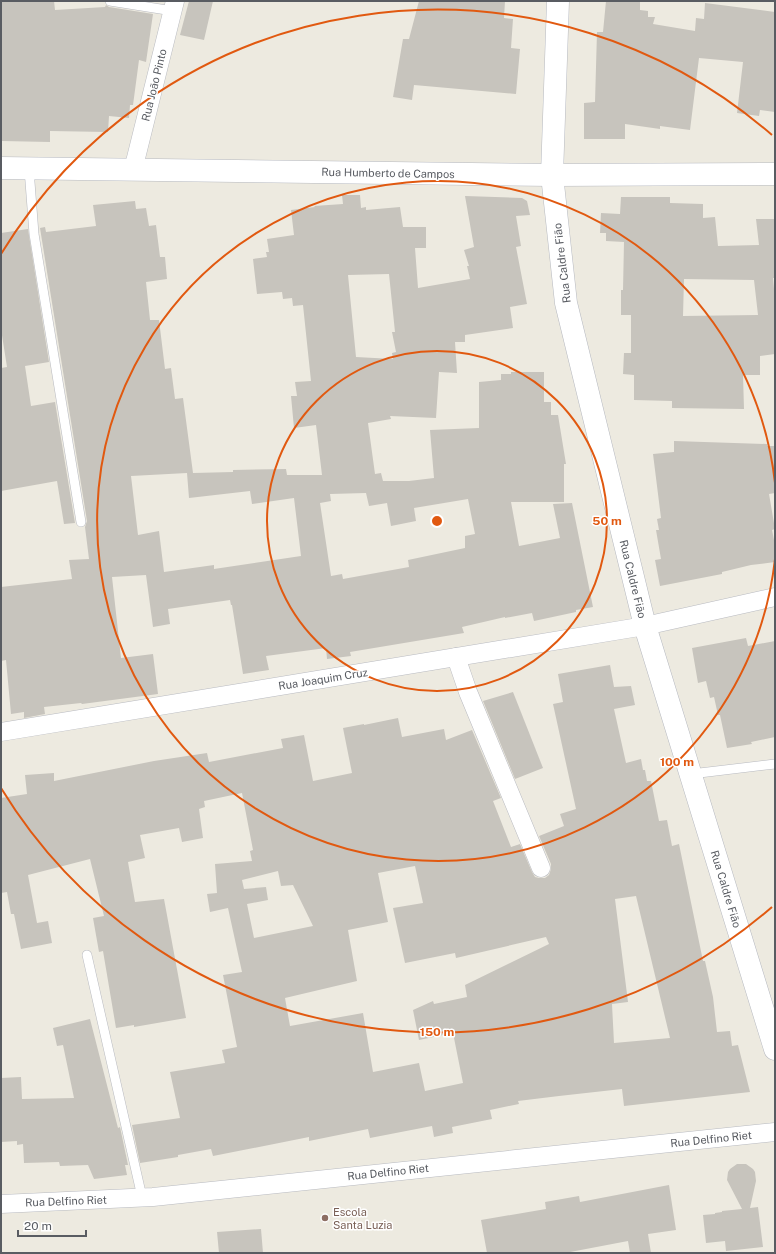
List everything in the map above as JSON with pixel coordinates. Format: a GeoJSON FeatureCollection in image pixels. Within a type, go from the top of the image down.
{"type":"FeatureCollection","features":[{"type":"Feature","properties":{"kind":"street","name":"Rua Caldre Fião"},"geometry":{"type":"LineString","coordinates":[[558,1],[552,175],[566,303],[645,626],[775,1049]]}},
{"type":"Feature","properties":{"kind":"street","name":"Rua João Pinto"},"geometry":{"type":"LineString","coordinates":[[133,170],[174,6]]}},
{"type":"Feature","properties":{"kind":"street","name":"Rua Humberto de Campos"},"geometry":{"type":"LineString","coordinates":[[1,168],[552,175],[775,174]]}},
{"type":"Feature","properties":{"kind":"street","name":"Rua Joaquim Cruz"},"geometry":{"type":"LineString","coordinates":[[1,732],[645,626],[775,598]]}},
{"type":"Feature","properties":{"kind":"street"},"geometry":{"type":"LineString","coordinates":[[456,657],[468,692],[541,868]]}},
{"type":"Feature","properties":{"kind":"street","name":"Rua Delfino Riet"},"geometry":{"type":"LineString","coordinates":[[1,1204],[142,1197],[775,1132]]}},
{"type":"Feature","properties":{"kind":"lane"},"geometry":{"type":"LineString","coordinates":[[110,1],[174,6]]}},
{"type":"Feature","properties":{"kind":"lane"},"geometry":{"type":"LineString","coordinates":[[29,169],[34,234],[81,522]]}},
{"type":"Feature","properties":{"kind":"lane"},"geometry":{"type":"LineString","coordinates":[[691,774],[775,764]]}},
{"type":"Feature","properties":{"kind":"lane"},"geometry":{"type":"LineString","coordinates":[[87,955],[142,1197]]}},
{"type":"Feature","properties":{"kind":"building"},"geometry":{"type":"Polygon","coordinates":[[[2,1],[54,1],[55,10],[105,7],[106,5],[109,7],[153,14],[146,62],[139,60],[133,105],[130,105],[129,118],[109,116],[108,132],[50,131],[50,142],[2,141],[2,1]]]}},
{"type":"Feature","properties":{"kind":"building"},"geometry":{"type":"Polygon","coordinates":[[[189,1],[213,1],[204,40],[180,35],[189,1]]]}},
{"type":"Feature","properties":{"kind":"building"},"geometry":{"type":"Polygon","coordinates":[[[419,1],[505,1],[504,18],[513,19],[511,48],[520,49],[516,94],[414,85],[412,100],[393,97],[403,39],[409,39],[419,1]]]}},
{"type":"Feature","properties":{"kind":"building"},"geometry":{"type":"Polygon","coordinates":[[[606,1],[640,1],[640,10],[648,11],[648,17],[655,17],[653,24],[695,31],[696,18],[704,19],[705,3],[775,12],[775,112],[760,110],[759,116],[737,113],[743,62],[699,58],[690,130],[660,126],[660,129],[625,124],[625,139],[584,139],[584,103],[595,102],[597,32],[603,32],[606,1]]]}},
{"type":"Feature","properties":{"kind":"building"},"geometry":{"type":"Polygon","coordinates":[[[342,195],[360,195],[361,208],[366,207],[366,210],[400,207],[403,227],[426,227],[426,248],[415,248],[418,288],[470,279],[467,266],[469,266],[464,250],[474,247],[465,196],[522,198],[527,201],[530,215],[516,216],[521,246],[516,247],[527,304],[510,307],[513,328],[465,335],[465,342],[455,342],[457,373],[439,372],[436,418],[390,416],[391,419],[368,423],[375,474],[381,473],[383,481],[409,481],[434,478],[430,430],[479,428],[479,382],[501,380],[501,374],[511,374],[511,372],[544,372],[544,402],[551,402],[551,415],[558,415],[566,464],[564,464],[564,502],[511,502],[519,546],[560,538],[553,504],[572,503],[593,607],[534,621],[532,613],[505,617],[462,627],[464,633],[350,652],[351,656],[327,659],[326,648],[266,656],[269,670],[243,674],[230,600],[168,609],[170,624],[153,627],[146,575],[112,577],[121,658],[153,654],[158,694],[82,704],[44,707],[45,714],[24,718],[24,712],[11,714],[6,660],[1,661],[1,587],[72,579],[69,560],[89,559],[85,527],[87,521],[40,228],[45,227],[46,232],[96,226],[93,205],[135,201],[136,209],[146,208],[149,226],[156,225],[160,257],[165,257],[167,279],[146,282],[150,320],[159,320],[165,369],[171,368],[175,399],[183,398],[193,473],[233,472],[233,470],[286,469],[287,475],[322,475],[316,425],[294,428],[291,396],[297,396],[295,382],[311,381],[303,305],[293,306],[292,298],[283,299],[282,292],[257,294],[253,259],[267,257],[266,252],[269,252],[267,239],[294,235],[291,210],[315,207],[314,206],[343,204],[342,195]],[[389,274],[348,275],[356,357],[393,359],[392,353],[396,352],[392,332],[395,332],[389,274]],[[187,473],[131,476],[138,535],[159,531],[164,572],[214,565],[214,569],[301,556],[294,498],[252,504],[250,491],[189,498],[187,473]],[[366,493],[330,494],[331,501],[320,503],[331,576],[342,574],[343,579],[409,567],[408,560],[465,548],[465,536],[475,534],[468,499],[414,508],[416,521],[391,526],[387,503],[369,506],[366,493]]]}},
{"type":"Feature","properties":{"kind":"building"},"geometry":{"type":"Polygon","coordinates":[[[621,197],[670,197],[670,203],[703,204],[703,218],[715,217],[718,246],[759,245],[756,219],[775,219],[775,278],[773,278],[775,300],[775,354],[760,356],[760,375],[743,375],[744,409],[672,408],[672,401],[634,400],[634,375],[623,374],[624,353],[631,353],[631,315],[621,315],[624,242],[606,241],[606,233],[600,233],[601,213],[620,214],[621,197]],[[684,279],[683,316],[758,315],[754,280],[684,279]]]}},
{"type":"Feature","properties":{"kind":"building"},"geometry":{"type":"Polygon","coordinates":[[[28,229],[49,362],[25,366],[31,406],[55,402],[75,523],[64,524],[57,481],[1,491],[1,368],[7,367],[1,329],[1,233],[28,229]]]}},
{"type":"Feature","properties":{"kind":"building"},"geometry":{"type":"Polygon","coordinates":[[[674,441],[767,444],[767,446],[775,446],[775,493],[769,494],[775,529],[772,530],[775,545],[775,562],[751,565],[722,572],[722,574],[660,586],[655,560],[661,559],[656,530],[659,530],[657,519],[661,518],[653,454],[674,452],[674,441]]]}},
{"type":"Feature","properties":{"kind":"building"},"geometry":{"type":"Polygon","coordinates":[[[746,638],[748,646],[775,641],[775,737],[751,742],[752,744],[727,748],[720,715],[718,715],[714,697],[710,698],[706,681],[698,683],[692,648],[746,638]]]}},
{"type":"Feature","properties":{"kind":"building"},"geometry":{"type":"Polygon","coordinates":[[[610,665],[614,687],[631,686],[635,705],[614,709],[626,763],[641,759],[647,781],[651,781],[659,821],[667,820],[672,846],[679,844],[703,961],[705,961],[713,997],[717,1032],[730,1031],[732,1046],[738,1045],[750,1092],[624,1106],[622,1089],[559,1096],[518,1101],[519,1104],[490,1110],[492,1119],[452,1127],[453,1133],[434,1137],[432,1126],[370,1138],[368,1129],[309,1141],[309,1137],[213,1156],[211,1149],[178,1155],[178,1157],[140,1163],[132,1125],[180,1118],[170,1072],[225,1063],[222,1050],[237,1047],[223,975],[242,972],[228,908],[210,912],[207,894],[217,893],[215,864],[252,861],[250,851],[253,850],[242,793],[204,801],[205,807],[199,809],[203,838],[182,842],[179,828],[140,835],[145,858],[128,862],[135,902],[164,899],[186,1018],[134,1027],[134,1025],[116,1028],[103,951],[99,952],[93,918],[104,916],[90,859],[28,875],[37,923],[48,921],[52,943],[21,949],[14,914],[11,914],[7,892],[1,893],[1,798],[27,794],[25,775],[54,773],[54,781],[154,761],[207,753],[209,762],[283,748],[281,739],[304,735],[313,781],[352,773],[343,728],[398,718],[402,737],[444,729],[446,740],[472,730],[501,798],[493,801],[511,847],[520,844],[535,877],[545,878],[549,875],[551,864],[539,836],[564,826],[560,814],[576,809],[553,704],[563,702],[558,674],[610,665]],[[415,866],[378,873],[388,922],[348,930],[357,981],[285,998],[290,1026],[363,1013],[373,1072],[419,1063],[425,1091],[463,1083],[453,1033],[419,1040],[413,1010],[433,1001],[434,1004],[467,997],[465,985],[549,944],[546,937],[456,958],[455,953],[405,963],[393,908],[423,903],[415,866]],[[278,871],[242,880],[244,889],[266,887],[268,900],[247,904],[254,938],[313,926],[293,885],[281,886],[278,871]],[[636,896],[615,899],[628,1002],[612,1004],[614,1043],[670,1038],[636,896]]]}},
{"type":"Feature","properties":{"kind":"building"},"geometry":{"type":"Polygon","coordinates":[[[513,692],[543,768],[515,779],[483,701],[513,692]]]}},
{"type":"Feature","properties":{"kind":"building"},"geometry":{"type":"Polygon","coordinates":[[[90,1019],[118,1128],[120,1127],[128,1165],[125,1165],[127,1175],[94,1179],[88,1165],[60,1166],[59,1162],[24,1163],[23,1144],[17,1145],[17,1141],[1,1142],[1,1078],[21,1077],[22,1099],[74,1098],[63,1045],[57,1046],[53,1028],[90,1019]]]}},
{"type":"Feature","properties":{"kind":"building"},"geometry":{"type":"Polygon","coordinates":[[[737,1164],[746,1164],[755,1172],[756,1181],[750,1208],[758,1207],[763,1247],[726,1251],[725,1241],[706,1243],[703,1215],[742,1209],[727,1180],[728,1172],[737,1164]]]}},
{"type":"Feature","properties":{"kind":"building"},"geometry":{"type":"Polygon","coordinates":[[[669,1185],[676,1230],[648,1234],[651,1253],[630,1253],[628,1241],[565,1253],[487,1253],[481,1220],[546,1209],[545,1202],[579,1196],[580,1202],[669,1185]]]}},
{"type":"Feature","properties":{"kind":"building"},"geometry":{"type":"Polygon","coordinates":[[[261,1229],[263,1253],[219,1253],[217,1232],[261,1229]]]}},
{"type":"Feature","properties":{"kind":"place","name":"Escola Santa Luzia"},"geometry":{"type":"Point","coordinates":[325,1218]}}]}
